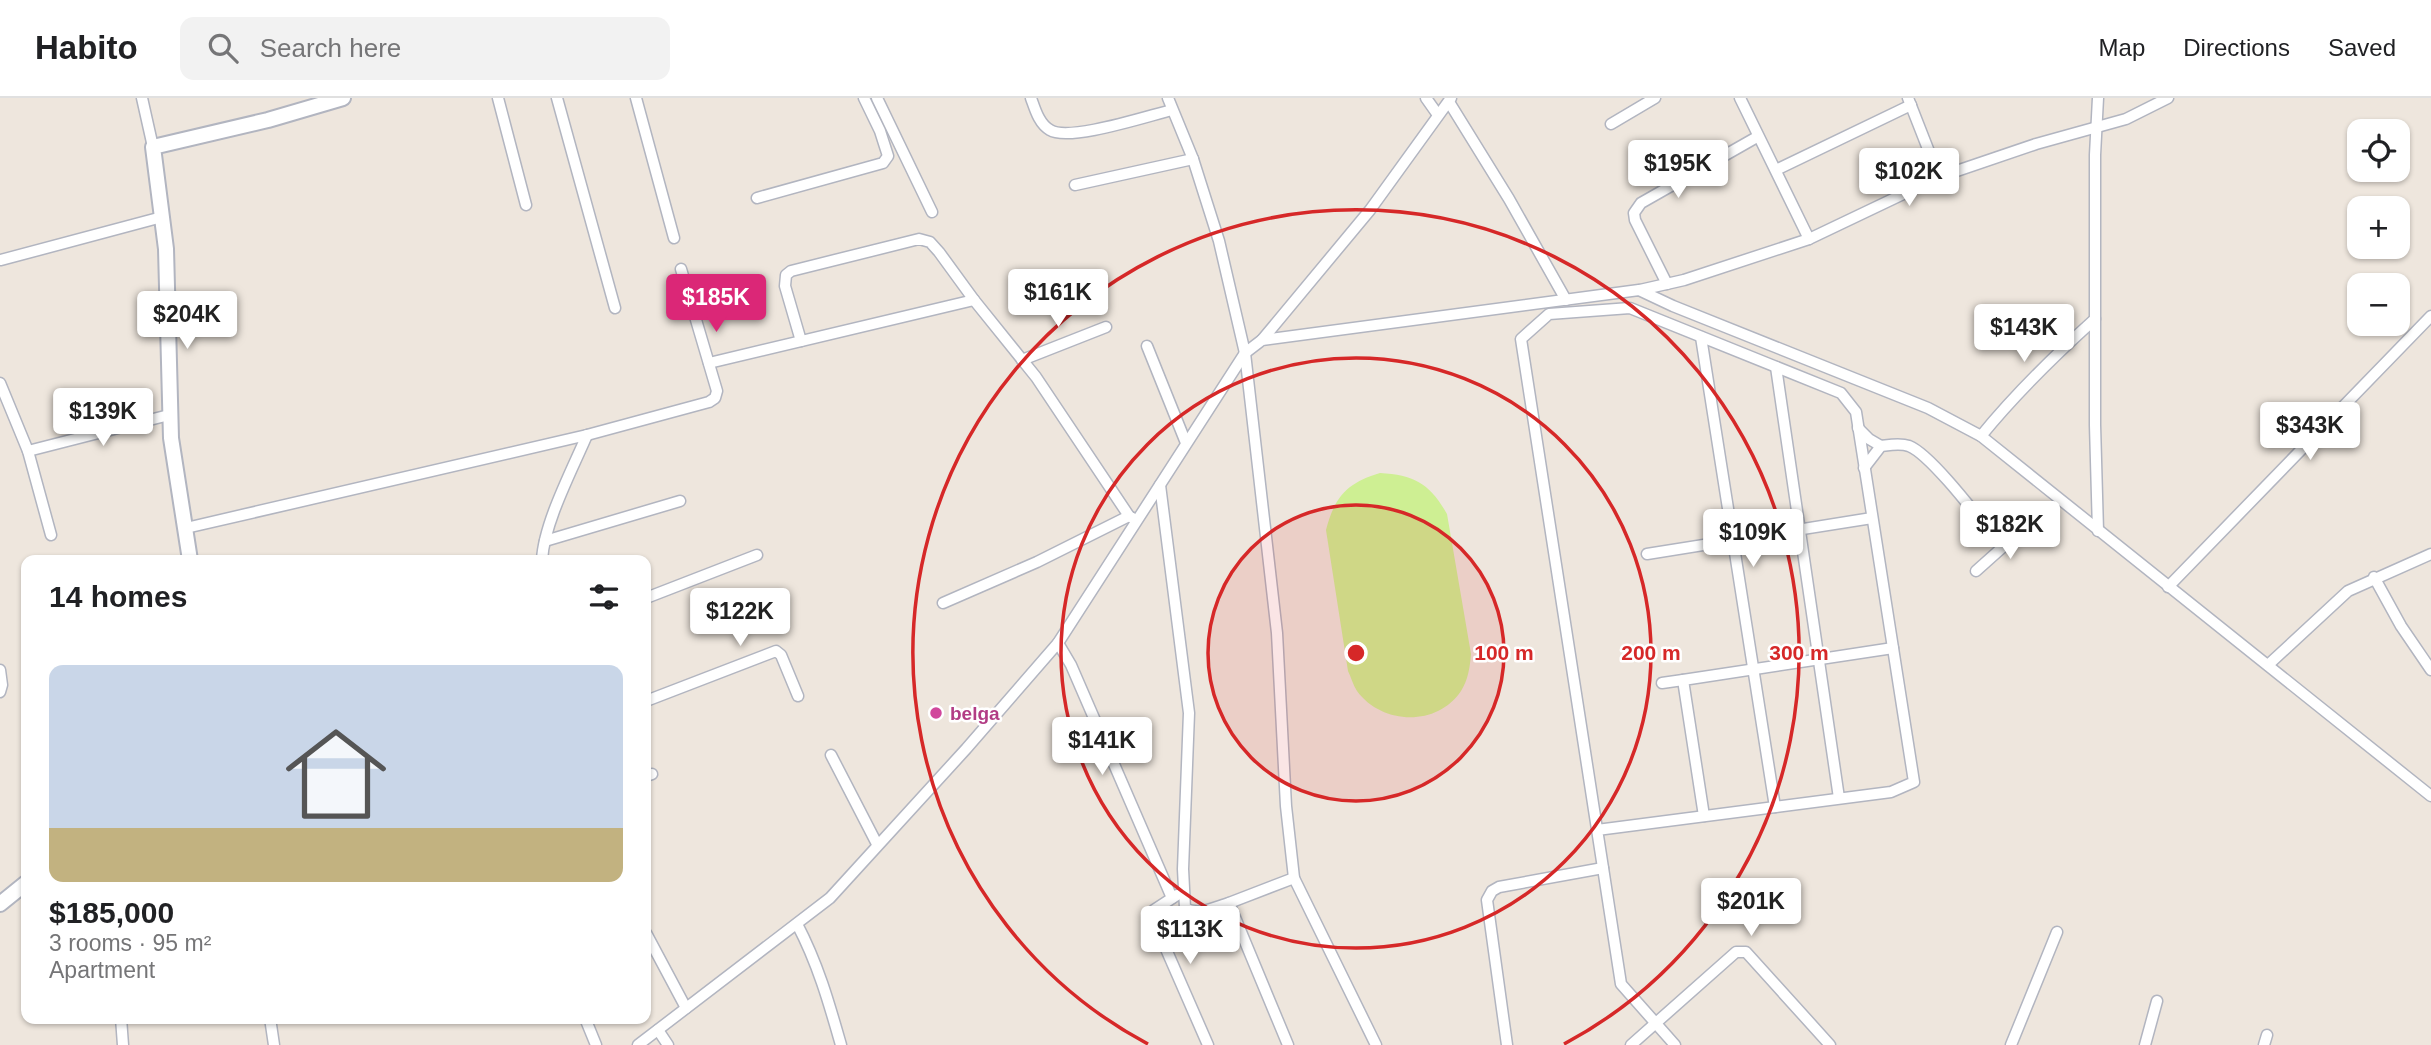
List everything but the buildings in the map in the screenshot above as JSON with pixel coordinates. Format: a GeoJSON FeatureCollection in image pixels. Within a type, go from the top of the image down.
{"type":"FeatureCollection","features":[{"type":"Feature","properties":{"kind":"street"},"geometry":{"type":"LineString","coordinates":[[142,98],[153,147],[166,249],[169,415],[175,475],[189,555]]}},
{"type":"Feature","properties":{"kind":"street"},"geometry":{"type":"LineString","coordinates":[[153,147],[268,120],[343,98]]}},
{"type":"Feature","properties":{"kind":"street"},"geometry":{"type":"LineString","coordinates":[[498,98],[526,205]]}},
{"type":"Feature","properties":{"kind":"street"},"geometry":{"type":"LineString","coordinates":[[557,98],[614,308]]}},
{"type":"Feature","properties":{"kind":"street"},"geometry":{"type":"LineString","coordinates":[[636,98],[674,238]]}},
{"type":"Feature","properties":{"kind":"street"},"geometry":{"type":"LineString","coordinates":[[757,198],[883,163],[888,156],[880,131],[864,98]]}},
{"type":"Feature","properties":{"kind":"street"},"geometry":{"type":"LineString","coordinates":[[877,98],[932,212]]}},
{"type":"Feature","properties":{"kind":"street"},"geometry":{"type":"LineString","coordinates":[[1031,98],[1039,119],[1047,129],[1060,135],[1077,134],[1172,110]]}},
{"type":"Feature","properties":{"kind":"street"},"geometry":{"type":"LineString","coordinates":[[1168,98],[1193,159],[1219,241],[1245,353],[1277,633],[1286,806],[1294,878],[1376,1045]]}},
{"type":"Feature","properties":{"kind":"street"},"geometry":{"type":"LineString","coordinates":[[1426,98],[1438,115]]}},
{"type":"Feature","properties":{"kind":"street"},"geometry":{"type":"LineString","coordinates":[[1611,124],[1654,98]]}},
{"type":"Feature","properties":{"kind":"street"},"geometry":{"type":"LineString","coordinates":[[1740,98],[1809,239]]}},
{"type":"Feature","properties":{"kind":"street"},"geometry":{"type":"LineString","coordinates":[[2098,98],[2095,130],[2098,531]]}},
{"type":"Feature","properties":{"kind":"street"},"geometry":{"type":"LineString","coordinates":[[1262,340],[1639,290],[1667,284],[1809,239],[1939,177],[2036,145],[2126,120],[2168,98]]}},
{"type":"Feature","properties":{"kind":"street"},"geometry":{"type":"LineString","coordinates":[[638,1045],[830,898],[1058,643],[1132,518],[1160,485],[1245,353],[1262,340],[1370,210],[1450,100],[1566,300]]}},
{"type":"Feature","properties":{"kind":"street"},"geometry":{"type":"LineString","coordinates":[[1776,170],[1910,101],[1939,177]]}},
{"type":"Feature","properties":{"kind":"street"},"geometry":{"type":"LineString","coordinates":[[1667,284],[1635,220],[1636,208],[1757,137]]}},
{"type":"Feature","properties":{"kind":"street"},"geometry":{"type":"LineString","coordinates":[[1075,184],[1193,159]]}},
{"type":"Feature","properties":{"kind":"street"},"geometry":{"type":"LineString","coordinates":[[1,260],[162,217]]}},
{"type":"Feature","properties":{"kind":"street"},"geometry":{"type":"LineString","coordinates":[[802,341],[785,286],[786,275],[792,271],[919,239],[930,242],[1022,360],[1132,518]]}},
{"type":"Feature","properties":{"kind":"street"},"geometry":{"type":"LineString","coordinates":[[186,528],[587,435],[709,402],[715,398],[718,391],[681,269]]}},
{"type":"Feature","properties":{"kind":"street"},"geometry":{"type":"LineString","coordinates":[[1639,290],[1928,408],[1981,436],[2431,796]]}},
{"type":"Feature","properties":{"kind":"street"},"geometry":{"type":"LineString","coordinates":[[709,363],[974,300]]}},
{"type":"Feature","properties":{"kind":"street"},"geometry":{"type":"LineString","coordinates":[[1597,830],[1891,792],[1914,782],[1856,412],[1842,393],[1630,307],[1549,314],[1521,339],[1597,830],[1621,984],[1675,1045]]}},
{"type":"Feature","properties":{"kind":"street"},"geometry":{"type":"LineString","coordinates":[[2168,587],[2431,316]]}},
{"type":"Feature","properties":{"kind":"street"},"geometry":{"type":"LineString","coordinates":[[1981,436],[2009,401],[2095,319]]}},
{"type":"Feature","properties":{"kind":"street"},"geometry":{"type":"LineString","coordinates":[[1022,360],[1106,327]]}},
{"type":"Feature","properties":{"kind":"street"},"geometry":{"type":"LineString","coordinates":[[1701,337],[1775,807]]}},
{"type":"Feature","properties":{"kind":"street"},"geometry":{"type":"LineString","coordinates":[[1147,346],[1186,443]]}},
{"type":"Feature","properties":{"kind":"street"},"geometry":{"type":"LineString","coordinates":[[1776,367],[1839,798]]}},
{"type":"Feature","properties":{"kind":"street"},"geometry":{"type":"LineString","coordinates":[[0,383],[2,399],[28,451],[51,535]]}},
{"type":"Feature","properties":{"kind":"street"},"geometry":{"type":"LineString","coordinates":[[28,451],[169,415]]}},
{"type":"Feature","properties":{"kind":"street"},"geometry":{"type":"LineString","coordinates":[[1858,428],[1881,446],[1906,444],[1917,450],[2002,547]]}},
{"type":"Feature","properties":{"kind":"street"},"geometry":{"type":"LineString","coordinates":[[543,555],[545,541],[587,435]]}},
{"type":"Feature","properties":{"kind":"street"},"geometry":{"type":"LineString","coordinates":[[1864,468],[1881,446]]}},
{"type":"Feature","properties":{"kind":"street"},"geometry":{"type":"LineString","coordinates":[[1160,485],[1189,713],[1183,869],[1185,908],[1193,912],[1294,878]]}},
{"type":"Feature","properties":{"kind":"street"},"geometry":{"type":"LineString","coordinates":[[545,541],[680,501]]}},
{"type":"Feature","properties":{"kind":"street"},"geometry":{"type":"LineString","coordinates":[[943,603],[1132,518]]}},
{"type":"Feature","properties":{"kind":"street"},"geometry":{"type":"LineString","coordinates":[[1647,554],[1872,518]]}},
{"type":"Feature","properties":{"kind":"street"},"geometry":{"type":"LineString","coordinates":[[1976,570],[2023,529]]}},
{"type":"Feature","properties":{"kind":"street"},"geometry":{"type":"LineString","coordinates":[[2268,665],[2348,591],[2374,577],[2431,554]]}},
{"type":"Feature","properties":{"kind":"street"},"geometry":{"type":"LineString","coordinates":[[651,596],[757,555]]}},
{"type":"Feature","properties":{"kind":"street"},"geometry":{"type":"LineString","coordinates":[[2374,577],[2401,626],[2431,670]]}},
{"type":"Feature","properties":{"kind":"street"},"geometry":{"type":"LineString","coordinates":[[1058,643],[1071,665],[1172,898]]}},
{"type":"Feature","properties":{"kind":"street"},"geometry":{"type":"LineString","coordinates":[[1662,683],[1893,648]]}},
{"type":"Feature","properties":{"kind":"street"},"geometry":{"type":"LineString","coordinates":[[651,699],[776,651],[781,655],[798,696]]}},
{"type":"Feature","properties":{"kind":"street"},"geometry":{"type":"LineString","coordinates":[[0,670],[0,692]]}},
{"type":"Feature","properties":{"kind":"street"},"geometry":{"type":"LineString","coordinates":[[1683,680],[1704,816]]}},
{"type":"Feature","properties":{"kind":"street"},"geometry":{"type":"LineString","coordinates":[[831,755],[877,844]]}},
{"type":"Feature","properties":{"kind":"street"},"geometry":{"type":"LineString","coordinates":[[1507,1045],[1487,900],[1492,891],[1499,887],[1603,868]]}},
{"type":"Feature","properties":{"kind":"street"},"geometry":{"type":"LineString","coordinates":[[0,905],[21,887]]}},
{"type":"Feature","properties":{"kind":"street"},"geometry":{"type":"LineString","coordinates":[[1184,891],[1154,909],[1152,917],[1208,1045]]}},
{"type":"Feature","properties":{"kind":"street"},"geometry":{"type":"LineString","coordinates":[[1229,902],[1288,1045]]}},
{"type":"Feature","properties":{"kind":"street"},"geometry":{"type":"LineString","coordinates":[[797,924],[814,956],[841,1045]]}},
{"type":"Feature","properties":{"kind":"street"},"geometry":{"type":"LineString","coordinates":[[2011,1045],[2057,932]]}},
{"type":"Feature","properties":{"kind":"street"},"geometry":{"type":"LineString","coordinates":[[651,942],[686,1008]]}},
{"type":"Feature","properties":{"kind":"street"},"geometry":{"type":"LineString","coordinates":[[1631,1045],[1736,952],[1746,952],[1830,1045]]}},
{"type":"Feature","properties":{"kind":"street"},"geometry":{"type":"LineString","coordinates":[[2145,1045],[2157,1001]]}},
{"type":"Feature","properties":{"kind":"street"},"geometry":{"type":"LineString","coordinates":[[121,1024],[123,1045]]}},
{"type":"Feature","properties":{"kind":"street"},"geometry":{"type":"LineString","coordinates":[[271,1024],[274,1045]]}},
{"type":"Feature","properties":{"kind":"street"},"geometry":{"type":"LineString","coordinates":[[587,1024],[596,1045]]}},
{"type":"Feature","properties":{"kind":"street"},"geometry":{"type":"LineString","coordinates":[[658,1030],[668,1045]]}},
{"type":"Feature","properties":{"kind":"green space"},"geometry":{"type":"Polygon","coordinates":[[[1380,473],[1403,476],[1420,483],[1428,488],[1447,514],[1471,659],[1461,691],[1451,703],[1424,716],[1409,717],[1380,710],[1357,691],[1348,671],[1326,530],[1334,508],[1344,492],[1359,481],[1380,473]]]}},
{"type":"Feature","properties":{"kind":"place","name":"belga"},"geometry":{"type":"Point","coordinates":[936,713]}}]}
